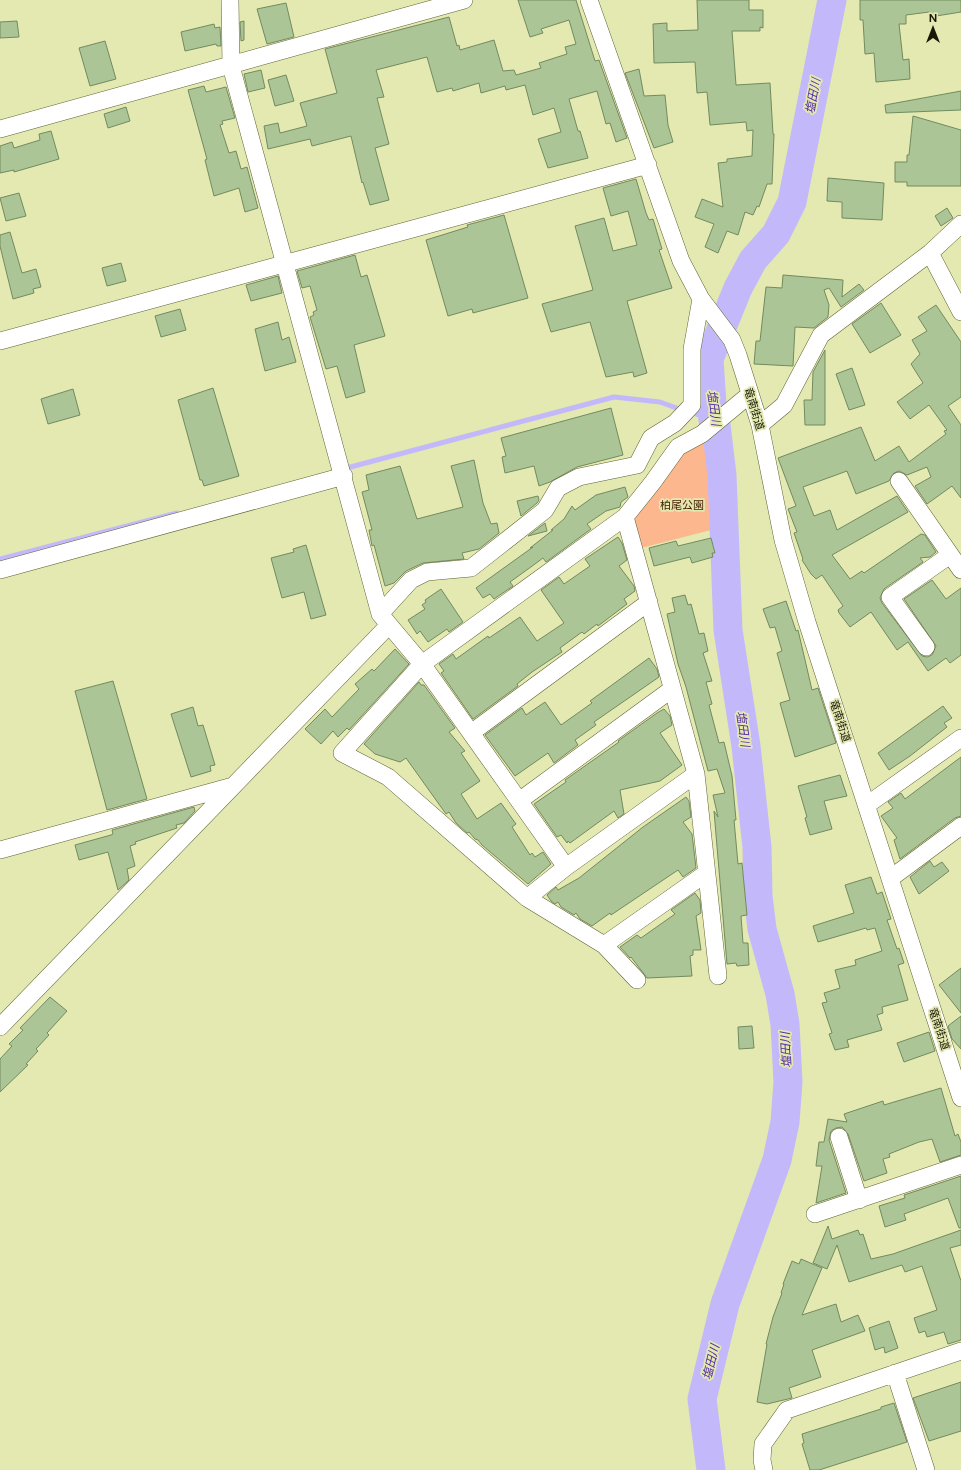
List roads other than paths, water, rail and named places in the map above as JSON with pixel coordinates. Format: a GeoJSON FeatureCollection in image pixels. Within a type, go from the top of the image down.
{"type":"FeatureCollection","features":[{"type":"Feature","properties":{"kind":"street"},"geometry":{"type":"LineString","coordinates":[[230,0],[231,66],[284,263],[385,619],[422,664],[566,867]]}},
{"type":"Feature","properties":{"kind":"street"},"geometry":{"type":"LineString","coordinates":[[0,129],[464,0]]}},
{"type":"Feature","properties":{"kind":"street"},"geometry":{"type":"LineString","coordinates":[[0,1027],[234,786],[385,619],[411,580],[427,572],[471,568],[544,510],[558,488],[579,477],[637,465],[651,438],[675,423],[692,405],[692,349],[705,304],[681,260],[589,0]]}},
{"type":"Feature","properties":{"kind":"street"},"geometry":{"type":"LineString","coordinates":[[0,341],[648,165]]}},
{"type":"Feature","properties":{"kind":"street"},"geometry":{"type":"LineString","coordinates":[[760,425],[784,405],[821,335],[930,253],[961,224]]}},
{"type":"Feature","properties":{"kind":"street"},"geometry":{"type":"LineString","coordinates":[[930,253],[961,312]]}},
{"type":"Feature","properties":{"kind":"street","name":"竜南街道"},"geometry":{"type":"LineString","coordinates":[[705,304],[732,340],[760,425],[783,540],[807,622],[891,878],[956,1063],[961,1098]]}},
{"type":"Feature","properties":{"kind":"street"},"geometry":{"type":"LineString","coordinates":[[637,980],[604,945],[527,898],[388,777],[342,752],[422,664],[625,518],[654,482],[678,447],[702,434],[749,395]]}},
{"type":"Feature","properties":{"kind":"street"},"geometry":{"type":"LineString","coordinates":[[0,570],[344,476]]}},
{"type":"Feature","properties":{"kind":"street"},"geometry":{"type":"LineString","coordinates":[[899,481],[961,570]]}},
{"type":"Feature","properties":{"kind":"street"},"geometry":{"type":"LineString","coordinates":[[625,518],[696,774],[705,874],[718,976]]}},
{"type":"Feature","properties":{"kind":"street"},"geometry":{"type":"LineString","coordinates":[[926,647],[890,596],[950,555]]}},
{"type":"Feature","properties":{"kind":"street"},"geometry":{"type":"LineString","coordinates":[[471,733],[649,602]]}},
{"type":"Feature","properties":{"kind":"street"},"geometry":{"type":"LineString","coordinates":[[519,801],[672,689]]}},
{"type":"Feature","properties":{"kind":"street"},"geometry":{"type":"LineString","coordinates":[[867,805],[961,738]]}},
{"type":"Feature","properties":{"kind":"street"},"geometry":{"type":"LineString","coordinates":[[527,898],[566,867],[696,774]]}},
{"type":"Feature","properties":{"kind":"street"},"geometry":{"type":"LineString","coordinates":[[0,850],[234,786]]}},
{"type":"Feature","properties":{"kind":"street"},"geometry":{"type":"LineString","coordinates":[[891,878],[961,826]]}},
{"type":"Feature","properties":{"kind":"street"},"geometry":{"type":"LineString","coordinates":[[604,945],[705,874]]}},
{"type":"Feature","properties":{"kind":"street"},"geometry":{"type":"LineString","coordinates":[[839,1137],[859,1200]]}},
{"type":"Feature","properties":{"kind":"street"},"geometry":{"type":"LineString","coordinates":[[815,1214],[961,1165]]}},
{"type":"Feature","properties":{"kind":"street"},"geometry":{"type":"LineString","coordinates":[[764,1470],[762,1460],[763,1444],[787,1410],[961,1351]]}},
{"type":"Feature","properties":{"kind":"street"},"geometry":{"type":"LineString","coordinates":[[895,1374],[926,1470]]}},
{"type":"Feature","properties":{"kind":"waterway","name":"塩田川"},"geometry":{"type":"LineString","coordinates":[[711,1470],[702,1399],[725,1304],[777,1160],[785,1122],[788,1082],[785,1024],[780,994],[762,929],[758,896],[757,847],[746,746],[728,630],[722,475],[716,425],[713,420],[709,359],[738,288],[753,260],[776,234],[792,202],[832,0]]}},
{"type":"Feature","properties":{"kind":"waterway"},"geometry":{"type":"LineString","coordinates":[[343,469],[614,397],[660,402],[682,410]]}},
{"type":"Feature","properties":{"kind":"waterway"},"geometry":{"type":"LineString","coordinates":[[690,412],[713,420]]}},
{"type":"Feature","properties":{"kind":"waterway"},"geometry":{"type":"LineString","coordinates":[[0,559],[177,513]]}},
{"type":"Feature","properties":{"kind":"park label","name":"柏尾公園"},"geometry":{"type":"Point","coordinates":[682,505]}}]}
